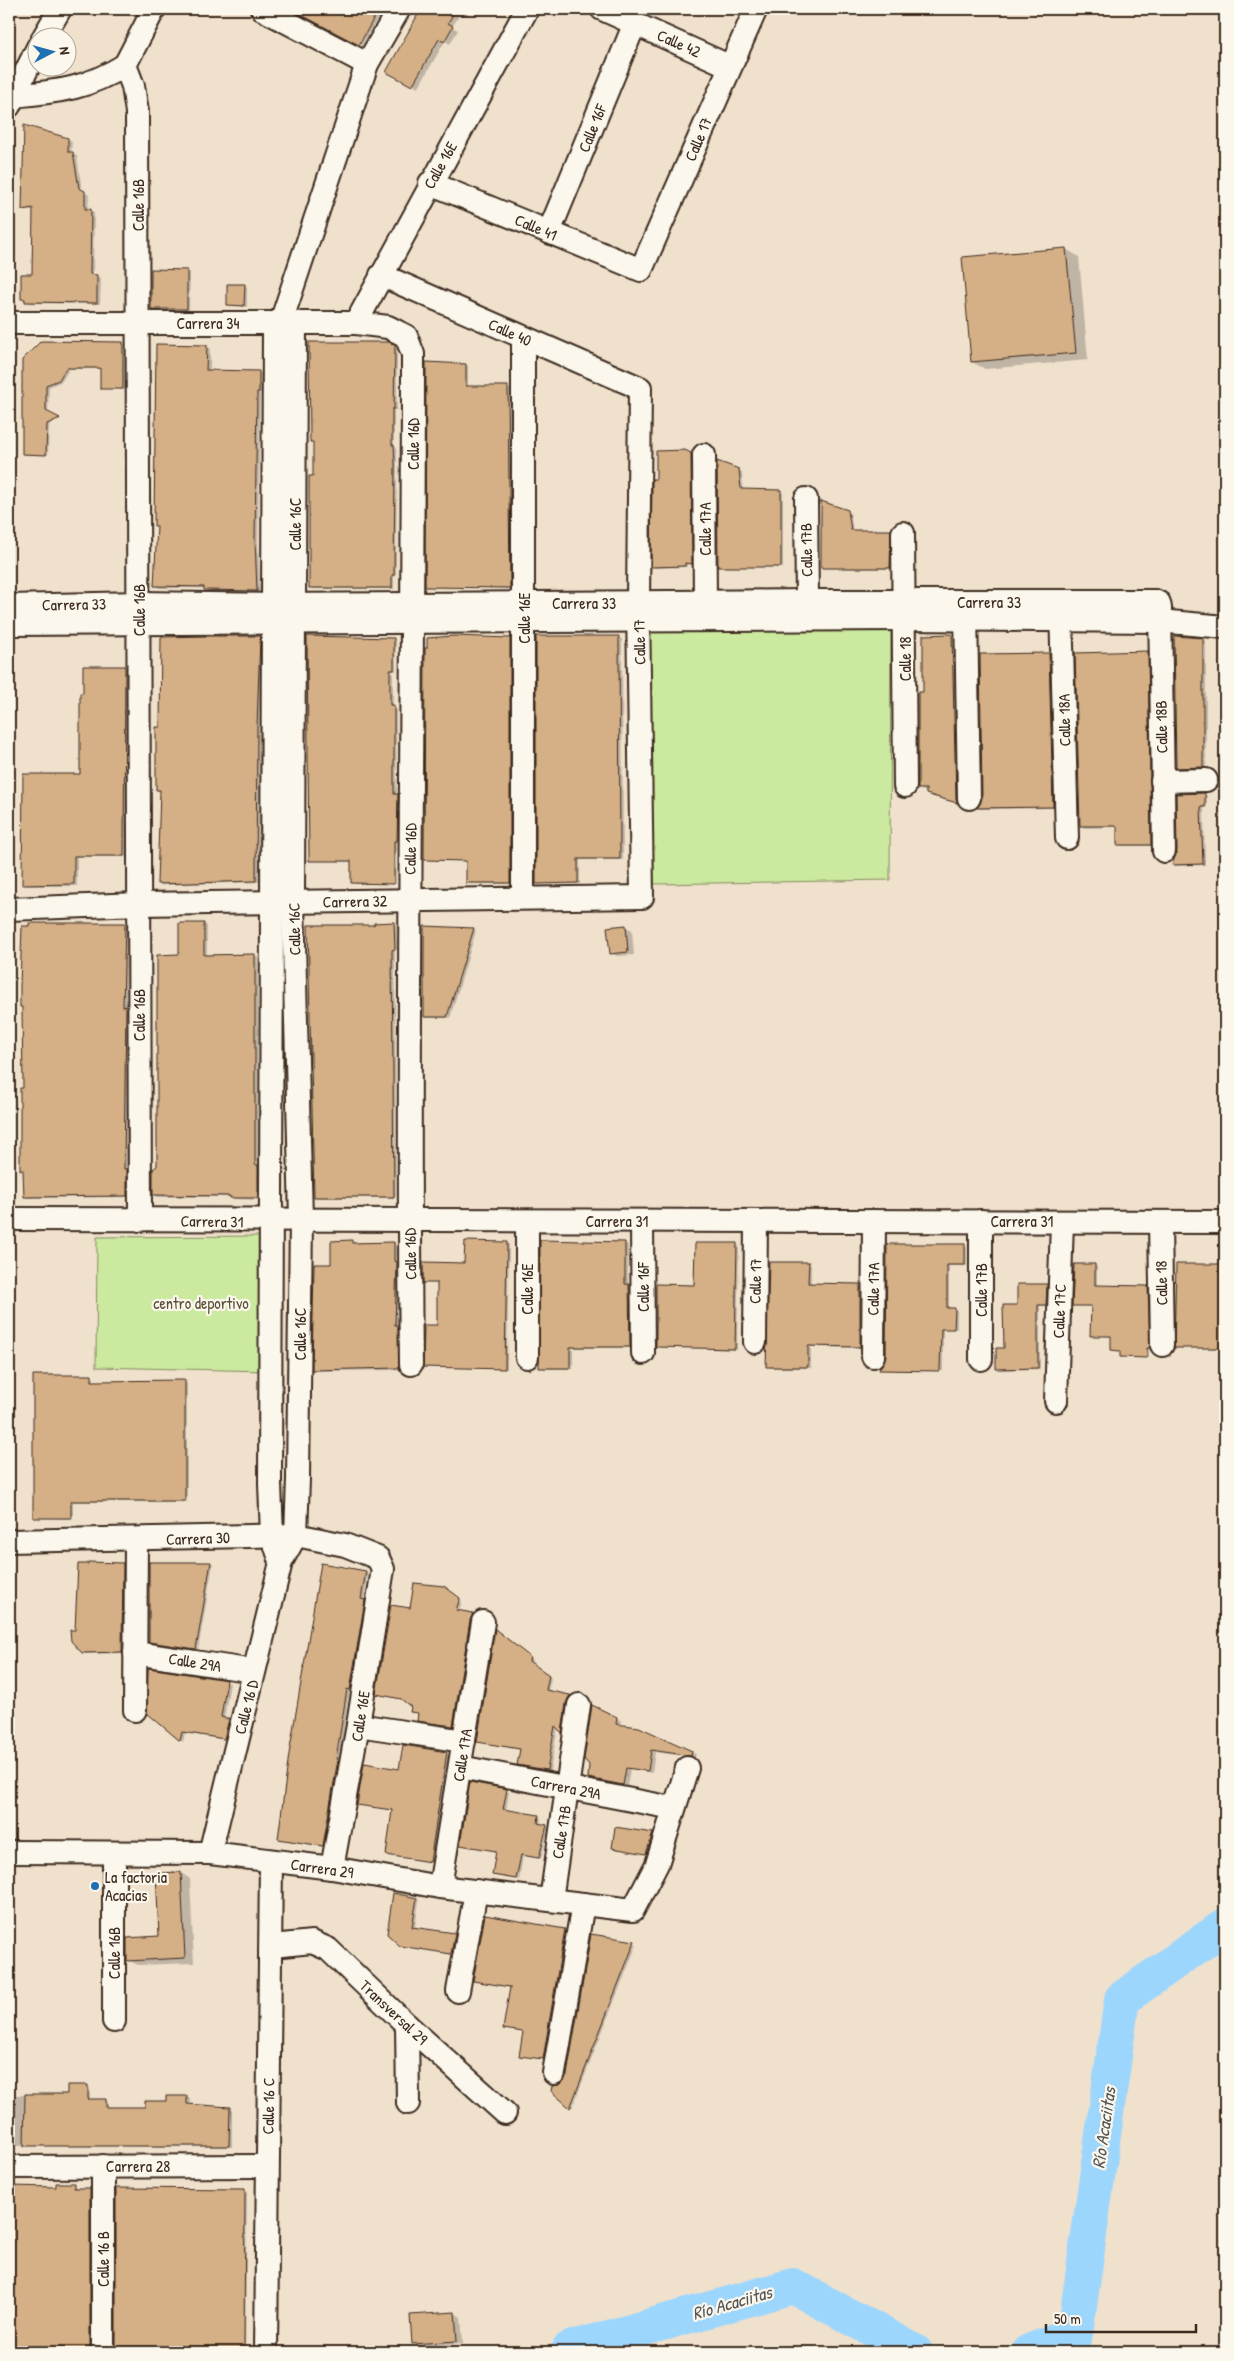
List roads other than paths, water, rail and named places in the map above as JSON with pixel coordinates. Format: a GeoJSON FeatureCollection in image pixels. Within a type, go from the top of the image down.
{"type":"FeatureCollection","features":[{"type":"Feature","properties":{"kind":"street"},"geometry":{"type":"LineString","coordinates":[[49,28],[60,9]]}},
{"type":"Feature","properties":{"kind":"street"},"geometry":{"type":"LineString","coordinates":[[11,101],[72,89],[104,78],[125,64],[154,9]]}},
{"type":"Feature","properties":{"kind":"street"},"geometry":{"type":"LineString","coordinates":[[270,10],[367,64],[399,9]]}},
{"type":"Feature","properties":{"kind":"street","name":"Calle 16E"},"geometry":{"type":"LineString","coordinates":[[356,323],[430,183],[527,9]]}},
{"type":"Feature","properties":{"kind":"street","name":"Calle 42"},"geometry":{"type":"LineString","coordinates":[[602,9],[729,66]]}},
{"type":"Feature","properties":{"kind":"street","name":"Calle 17"},"geometry":{"type":"LineString","coordinates":[[641,270],[729,66],[756,9]]}},
{"type":"Feature","properties":{"kind":"street","name":"Calle 16F"},"geometry":{"type":"LineString","coordinates":[[548,232],[635,23]]}},
{"type":"Feature","properties":{"kind":"street","name":"Calle 16B"},"geometry":{"type":"LineString","coordinates":[[125,64],[133,86],[137,112],[140,1220]]}},
{"type":"Feature","properties":{"kind":"street","name":"Calle 16C"},"geometry":{"type":"LineString","coordinates":[[272,1535],[270,1484],[271,1221],[283,903],[284,323],[367,64]]}},
{"type":"Feature","properties":{"kind":"street"},"geometry":{"type":"LineString","coordinates":[[11,101],[28,67]]}},
{"type":"Feature","properties":{"kind":"street","name":"Calle 41"},"geometry":{"type":"LineString","coordinates":[[430,183],[641,270]]}},
{"type":"Feature","properties":{"kind":"street","name":"Calle 40"},"geometry":{"type":"LineString","coordinates":[[381,276],[640,388]]}},
{"type":"Feature","properties":{"kind":"street","name":"Carrera 34"},"geometry":{"type":"LineString","coordinates":[[9,323],[356,323],[388,327],[406,336]]}},
{"type":"Feature","properties":{"kind":"street","name":"Calle 16D"},"geometry":{"type":"LineString","coordinates":[[406,336],[413,354],[413,613],[409,900],[411,1364]]}},
{"type":"Feature","properties":{"kind":"street","name":"Calle 16E"},"geometry":{"type":"LineString","coordinates":[[523,898],[524,338]]}},
{"type":"Feature","properties":{"kind":"street","name":"Calle 17"},"geometry":{"type":"LineString","coordinates":[[640,388],[639,612],[642,897]]}},
{"type":"Feature","properties":{"kind":"street","name":"Calle 17A"},"geometry":{"type":"LineString","coordinates":[[704,455],[705,603]]}},
{"type":"Feature","properties":{"kind":"street","name":"Calle 17B"},"geometry":{"type":"LineString","coordinates":[[806,499],[807,601]]}},
{"type":"Feature","properties":{"kind":"street","name":"Calle 18"},"geometry":{"type":"LineString","coordinates":[[903,533],[905,786]]}},
{"type":"Feature","properties":{"kind":"street","name":"Carrera 33"},"geometry":{"type":"LineString","coordinates":[[639,612],[705,603],[807,601],[904,611]]}},
{"type":"Feature","properties":{"kind":"street","name":"Carrera 33"},"geometry":{"type":"LineString","coordinates":[[9,606],[139,613],[284,614],[904,611],[1159,612],[1225,627]]}},
{"type":"Feature","properties":{"kind":"street"},"geometry":{"type":"LineString","coordinates":[[966,611],[969,798]]}},
{"type":"Feature","properties":{"kind":"street","name":"Calle 18A"},"geometry":{"type":"LineString","coordinates":[[1061,612],[1067,838]]}},
{"type":"Feature","properties":{"kind":"street","name":"Calle 18B"},"geometry":{"type":"LineString","coordinates":[[1159,612],[1164,851]]}},
{"type":"Feature","properties":{"kind":"street","name":"Carrera 33"},"geometry":{"type":"LineString","coordinates":[[9,624],[139,613]]}},
{"type":"Feature","properties":{"kind":"street"},"geometry":{"type":"LineString","coordinates":[[1162,781],[1206,780]]}},
{"type":"Feature","properties":{"kind":"street","name":"Carrera 32"},"geometry":{"type":"LineString","coordinates":[[9,909],[139,904],[642,897]]}},
{"type":"Feature","properties":{"kind":"street","name":"Calle 16C"},"geometry":{"type":"LineString","coordinates":[[283,903],[301,1219],[296,1535]]}},
{"type":"Feature","properties":{"kind":"street","name":"Carrera 31"},"geometry":{"type":"LineString","coordinates":[[9,1219],[1225,1222]]}},
{"type":"Feature","properties":{"kind":"street","name":"Calle 16E"},"geometry":{"type":"LineString","coordinates":[[527,1221],[527,1357]]}},
{"type":"Feature","properties":{"kind":"street","name":"Calle 16F"},"geometry":{"type":"LineString","coordinates":[[642,1221],[643,1353]]}},
{"type":"Feature","properties":{"kind":"street","name":"Calle 17"},"geometry":{"type":"LineString","coordinates":[[755,1342],[756,1221]]}},
{"type":"Feature","properties":{"kind":"street","name":"Calle 17A"},"geometry":{"type":"LineString","coordinates":[[873,1356],[874,1221]]}},
{"type":"Feature","properties":{"kind":"street","name":"Calle 17B"},"geometry":{"type":"LineString","coordinates":[[981,1221],[982,1359]]}},
{"type":"Feature","properties":{"kind":"street","name":"Calle 17C"},"geometry":{"type":"LineString","coordinates":[[1056,1401],[1062,1222]]}},
{"type":"Feature","properties":{"kind":"street","name":"Calle 18"},"geometry":{"type":"LineString","coordinates":[[1160,1222],[1162,1345]]}},
{"type":"Feature","properties":{"kind":"street"},"geometry":{"type":"LineString","coordinates":[[272,1535],[281,1562]]}},
{"type":"Feature","properties":{"kind":"street","name":"Carrera 30"},"geometry":{"type":"LineString","coordinates":[[9,1541],[136,1540],[296,1535],[363,1551],[372,1554],[382,1563]]}},
{"type":"Feature","properties":{"kind":"street","name":"Calle 16 D"},"geometry":{"type":"LineString","coordinates":[[210,1853],[281,1562],[296,1535]]}},
{"type":"Feature","properties":{"kind":"street"},"geometry":{"type":"LineString","coordinates":[[134,1710],[136,1540]]}},
{"type":"Feature","properties":{"kind":"street","name":"Calle 16E"},"geometry":{"type":"LineString","coordinates":[[332,1868],[358,1725],[383,1569],[382,1563]]}},
{"type":"Feature","properties":{"kind":"street","name":"Calle 17A"},"geometry":{"type":"LineString","coordinates":[[440,1887],[483,1622]]}},
{"type":"Feature","properties":{"kind":"street","name":"Calle 29A"},"geometry":{"type":"LineString","coordinates":[[135,1653],[254,1671]]}},
{"type":"Feature","properties":{"kind":"street","name":"Calle 17B"},"geometry":{"type":"LineString","coordinates":[[551,1900],[580,1706]]}},
{"type":"Feature","properties":{"kind":"street"},"geometry":{"type":"LineString","coordinates":[[358,1725],[464,1741]]}},
{"type":"Feature","properties":{"kind":"street","name":"Carrera 29A"},"geometry":{"type":"LineString","coordinates":[[460,1767],[568,1786],[673,1808]]}},
{"type":"Feature","properties":{"kind":"street"},"geometry":{"type":"LineString","coordinates":[[673,1808],[686,1768]]}},
{"type":"Feature","properties":{"kind":"street","name":"Carrera 29"},"geometry":{"type":"LineString","coordinates":[[9,1852],[210,1853],[332,1868],[440,1887],[634,1910],[657,1864],[673,1808]]}},
{"type":"Feature","properties":{"kind":"street","name":"Calle 16B"},"geometry":{"type":"LineString","coordinates":[[114,1854],[114,2022]]}},
{"type":"Feature","properties":{"kind":"street","name":"Calle 16 C"},"geometry":{"type":"LineString","coordinates":[[266,2352],[267,2166],[272,1946],[271,1861]]}},
{"type":"Feature","properties":{"kind":"street"},"geometry":{"type":"LineString","coordinates":[[458,1991],[476,1891]]}},
{"type":"Feature","properties":{"kind":"street"},"geometry":{"type":"LineString","coordinates":[[554,2074],[582,1904]]}},
{"type":"Feature","properties":{"kind":"street","name":"Transversal 29"},"geometry":{"type":"LineString","coordinates":[[272,1946],[312,1942],[328,1949],[407,2025],[505,2112]]}},
{"type":"Feature","properties":{"kind":"street"},"geometry":{"type":"LineString","coordinates":[[407,2025],[408,2103]]}},
{"type":"Feature","properties":{"kind":"street","name":"Calle 16 B"},"geometry":{"type":"LineString","coordinates":[[103,2352],[104,2166]]}},
{"type":"Feature","properties":{"kind":"street","name":"Carrera 28"},"geometry":{"type":"LineString","coordinates":[[9,2167],[267,2166]]}},
{"type":"Feature","properties":{"kind":"waterway","name":"Río Acaciitas"},"geometry":{"type":"LineString","coordinates":[[1029,2352],[1075,2334],[1122,1999],[1225,1926]]}},
{"type":"Feature","properties":{"kind":"waterway","name":"Río Acaciitas"},"geometry":{"type":"LineString","coordinates":[[569,2352],[570,2349],[793,2286],[915,2352]]}},
{"type":"Feature","properties":{"kind":"place","name":"La factoria Acacias"},"geometry":{"type":"Point","coordinates":[95,1886]}},
{"type":"Feature","properties":{"kind":"park label","name":"centro deportivo"},"geometry":{"type":"Point","coordinates":[201,1303]}}]}
